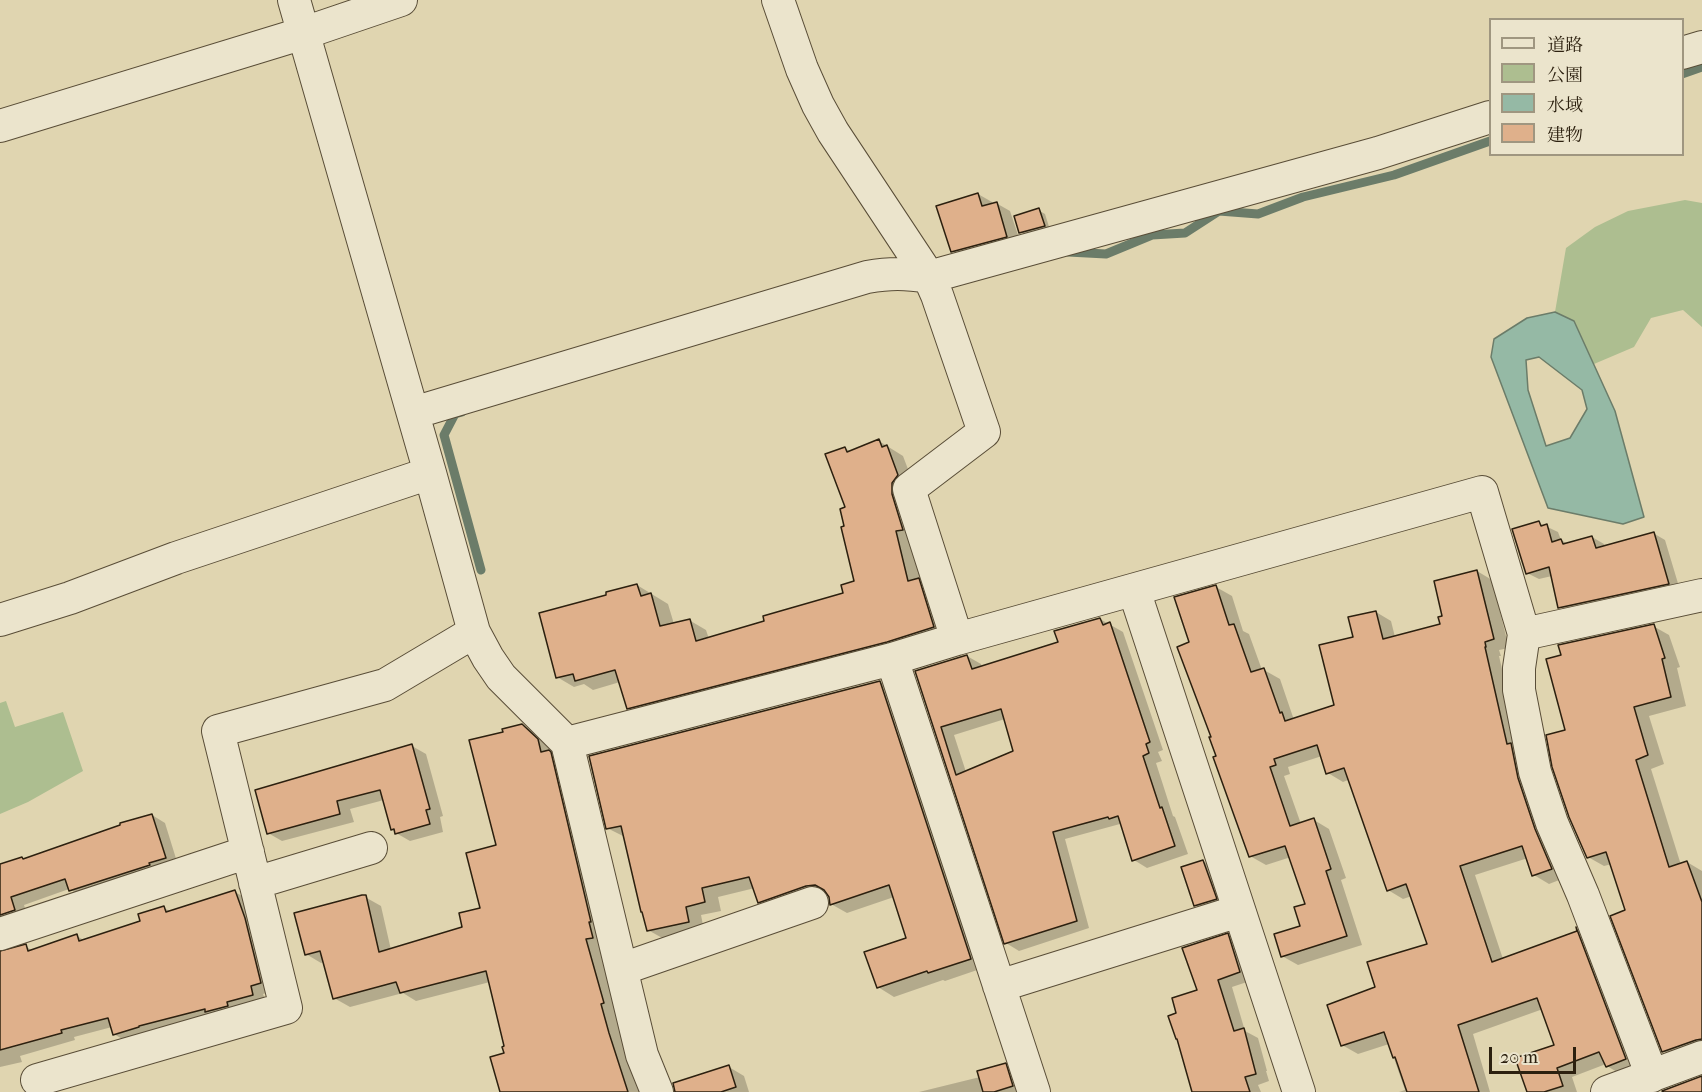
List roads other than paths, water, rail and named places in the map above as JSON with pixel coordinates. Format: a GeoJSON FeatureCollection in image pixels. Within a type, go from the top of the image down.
{"type":"FeatureCollection","features":[{"type":"Feature","properties":{"kind":"street"},"geometry":{"type":"LineString","coordinates":[[294,0],[474,632],[501,677],[567,743],[642,1055],[657,1092]]}},
{"type":"Feature","properties":{"kind":"street"},"geometry":{"type":"LineString","coordinates":[[0,126],[304,33],[401,0]]}},
{"type":"Feature","properties":{"kind":"street"},"geometry":{"type":"LineString","coordinates":[[778,0],[802,69],[818,105],[833,132],[929,277],[941,305],[984,432],[909,489],[957,639]]}},
{"type":"Feature","properties":{"kind":"street"},"geometry":{"type":"LineString","coordinates":[[1684,53],[1702,47]]}},
{"type":"Feature","properties":{"kind":"street"},"geometry":{"type":"LineString","coordinates":[[413,413],[867,277],[887,273],[906,273],[929,277],[1378,153],[1489,118]]}},
{"type":"Feature","properties":{"kind":"street"},"geometry":{"type":"LineString","coordinates":[[0,620],[70,598],[176,558],[430,473]]}},
{"type":"Feature","properties":{"kind":"street"},"geometry":{"type":"LineString","coordinates":[[567,743],[892,659],[1482,492],[1524,634],[1519,668],[1519,690],[1535,772],[1552,823],[1583,895],[1649,1082]]}},
{"type":"Feature","properties":{"kind":"street"},"geometry":{"type":"LineString","coordinates":[[1134,590],[1299,1092]]}},
{"type":"Feature","properties":{"kind":"street"},"geometry":{"type":"LineString","coordinates":[[1524,634],[1702,595]]}},
{"type":"Feature","properties":{"kind":"street"},"geometry":{"type":"LineString","coordinates":[[56,1081],[286,1008],[218,731],[385,685],[474,632]]}},
{"type":"Feature","properties":{"kind":"street"},"geometry":{"type":"LineString","coordinates":[[892,659],[1034,1092]]}},
{"type":"Feature","properties":{"kind":"street"},"geometry":{"type":"LineString","coordinates":[[255,884],[371,848]]}},
{"type":"Feature","properties":{"kind":"street"},"geometry":{"type":"LineString","coordinates":[[0,934],[248,852]]}},
{"type":"Feature","properties":{"kind":"street"},"geometry":{"type":"LineString","coordinates":[[622,969],[812,903]]}},
{"type":"Feature","properties":{"kind":"street"},"geometry":{"type":"LineString","coordinates":[[999,986],[1239,911]]}},
{"type":"Feature","properties":{"kind":"street"},"geometry":{"type":"LineString","coordinates":[[1607,1092],[1649,1082],[1702,1058]]}},
{"type":"Feature","properties":{"kind":"water"},"geometry":{"type":"Polygon","coordinates":[[[1555,312],[1574,321],[1615,411],[1644,517],[1623,524],[1548,508],[1491,357],[1494,339],[1527,318],[1555,312]],[[1539,357],[1526,360],[1528,390],[1546,446],[1570,438],[1587,409],[1582,390],[1539,357]]]}},
{"type":"Feature","properties":{"kind":"waterway"},"geometry":{"type":"LineString","coordinates":[[1684,73],[1702,67]]}},
{"type":"Feature","properties":{"kind":"waterway"},"geometry":{"type":"LineString","coordinates":[[1068,252],[1106,254],[1152,235],[1185,233],[1219,211],[1258,214],[1303,197],[1394,175],[1489,141]]}},
{"type":"Feature","properties":{"kind":"waterway"},"geometry":{"type":"LineString","coordinates":[[462,412],[455,414],[444,435],[481,570]]}}]}
